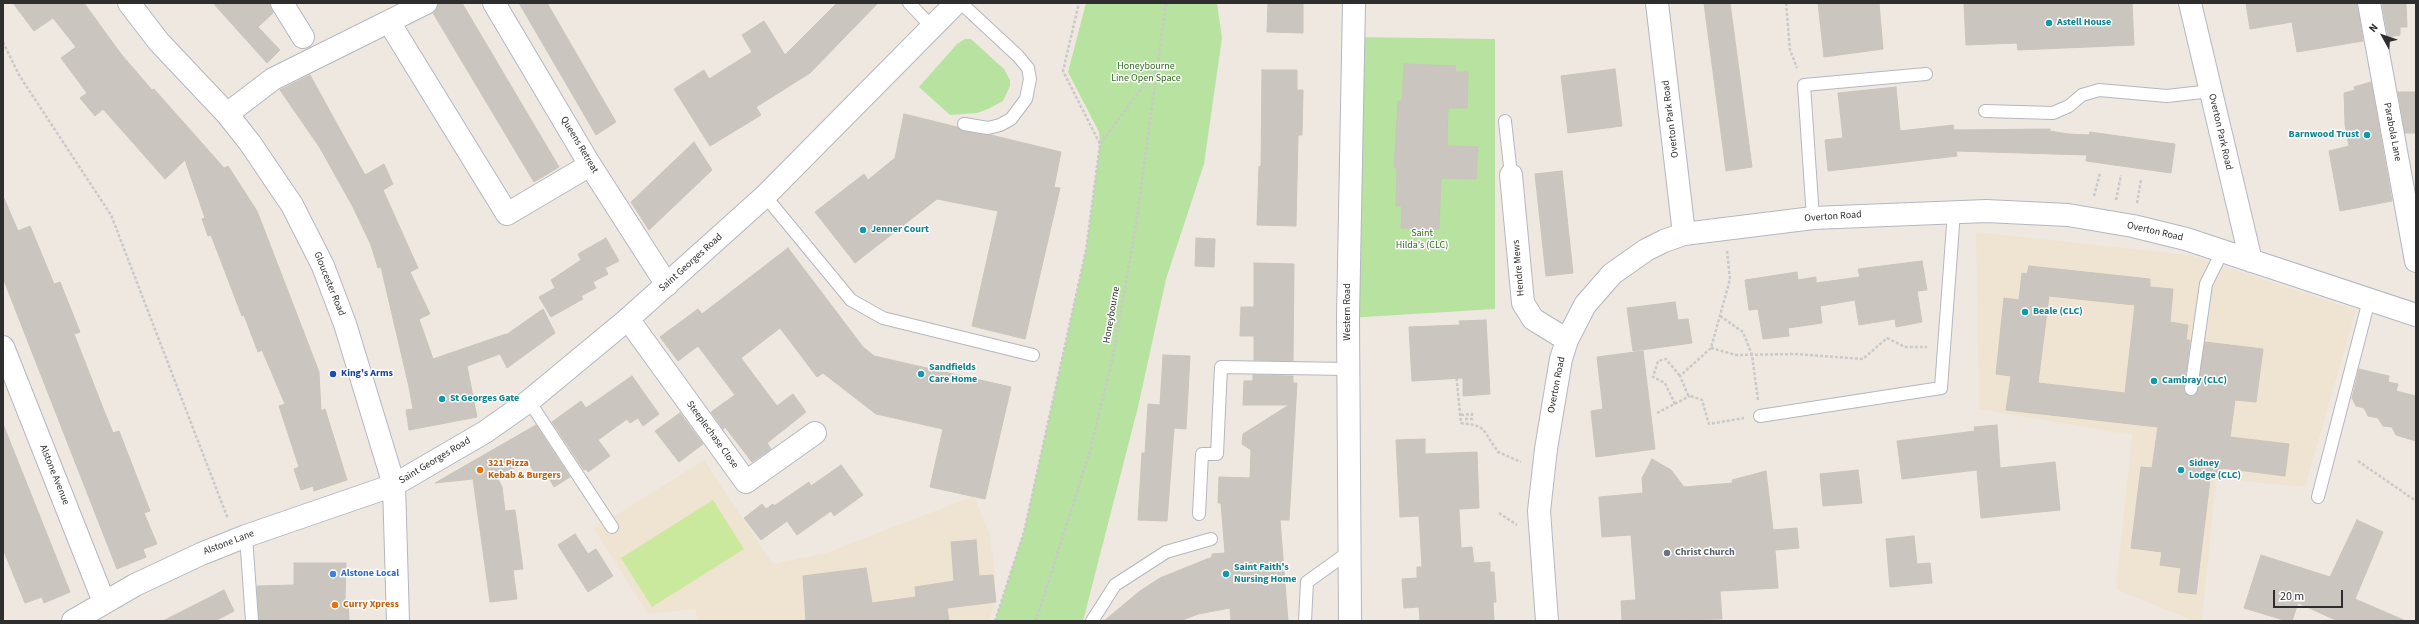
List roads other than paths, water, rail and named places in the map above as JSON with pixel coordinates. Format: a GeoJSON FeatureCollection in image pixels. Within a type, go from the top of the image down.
{"type":"FeatureCollection","features":[{"type":"Feature","properties":{"kind":"street","name":"Gloucester Road"},"geometry":{"type":"LineString","coordinates":[[129,3],[184,72],[227,114],[272,173],[292,205],[323,266],[345,324],[394,485],[398,621]]}},
{"type":"Feature","properties":{"kind":"street"},"geometry":{"type":"LineString","coordinates":[[282,3],[303,37]]}},
{"type":"Feature","properties":{"kind":"street"},"geometry":{"type":"LineString","coordinates":[[227,114],[274,79],[426,3]]}},
{"type":"Feature","properties":{"kind":"street","name":"Queens Retreat"},"geometry":{"type":"LineString","coordinates":[[494,3],[590,165],[667,285]]}},
{"type":"Feature","properties":{"kind":"street","name":"Saint Georges Road"},"geometry":{"type":"LineString","coordinates":[[394,485],[485,432],[529,401],[628,320],[765,196],[956,3]]}},
{"type":"Feature","properties":{"kind":"street","name":"Western Road"},"geometry":{"type":"LineString","coordinates":[[1350,621],[1348,369],[1354,3]]}},
{"type":"Feature","properties":{"kind":"street","name":"Overton Park Road"},"geometry":{"type":"LineString","coordinates":[[1658,3],[1684,234]]}},
{"type":"Feature","properties":{"kind":"street","name":"Overton Park Road"},"geometry":{"type":"LineString","coordinates":[[2190,3],[2251,260]]}},
{"type":"Feature","properties":{"kind":"street","name":"Parabola Lane"},"geometry":{"type":"LineString","coordinates":[[2369,3],[2416,261]]}},
{"type":"Feature","properties":{"kind":"street"},"geometry":{"type":"LineString","coordinates":[[389,22],[507,214],[590,165]]}},
{"type":"Feature","properties":{"kind":"street","name":"Hendre Mews"},"geometry":{"type":"LineString","coordinates":[[1510,175],[1523,303],[1533,319],[1567,340]]}},
{"type":"Feature","properties":{"kind":"street","name":"Overton Road"},"geometry":{"type":"LineString","coordinates":[[1547,621],[1539,511],[1544,466],[1559,372],[1567,340],[1586,305],[1612,274],[1646,250],[1684,234],[1812,218],[1954,212],[2027,212],[2089,218],[2149,229],[2222,250],[2369,300],[2415,312]]}},
{"type":"Feature","properties":{"kind":"street","name":"Steeplechase Close"},"geometry":{"type":"LineString","coordinates":[[628,320],[746,482],[815,433]]}},
{"type":"Feature","properties":{"kind":"street","name":"Alstone Avenue"},"geometry":{"type":"LineString","coordinates":[[3,347],[104,602]]}},
{"type":"Feature","properties":{"kind":"street","name":"Alstone Lane"},"geometry":{"type":"LineString","coordinates":[[73,621],[104,602],[166,569],[241,538],[394,485]]}},
{"type":"Feature","properties":{"kind":"lane"},"geometry":{"type":"LineString","coordinates":[[909,3],[932,27]]}},
{"type":"Feature","properties":{"kind":"lane"},"geometry":{"type":"LineString","coordinates":[[961,3],[1018,56],[1028,68],[1030,79],[1026,99],[1011,119],[1000,125],[988,128],[964,124]]}},
{"type":"Feature","properties":{"kind":"lane"},"geometry":{"type":"LineString","coordinates":[[1812,218],[1804,85],[1926,74]]}},
{"type":"Feature","properties":{"kind":"lane"},"geometry":{"type":"LineString","coordinates":[[1985,111],[2053,113],[2069,106],[2082,95],[2099,90],[2167,96],[2210,91]]}},
{"type":"Feature","properties":{"kind":"lane"},"geometry":{"type":"LineString","coordinates":[[1505,121],[1510,175]]}},
{"type":"Feature","properties":{"kind":"lane"},"geometry":{"type":"LineString","coordinates":[[765,196],[852,300],[883,318],[1033,355]]}},
{"type":"Feature","properties":{"kind":"lane"},"geometry":{"type":"LineString","coordinates":[[1760,416],[1941,388],[1954,212]]}},
{"type":"Feature","properties":{"kind":"lane"},"geometry":{"type":"LineString","coordinates":[[2191,389],[2206,284],[2222,250]]}},
{"type":"Feature","properties":{"kind":"lane"},"geometry":{"type":"LineString","coordinates":[[2318,497],[2369,300]]}},
{"type":"Feature","properties":{"kind":"lane"},"geometry":{"type":"LineString","coordinates":[[1199,514],[1202,454],[1217,454],[1221,367],[1348,369]]}},
{"type":"Feature","properties":{"kind":"lane"},"geometry":{"type":"LineString","coordinates":[[529,401],[612,527]]}},
{"type":"Feature","properties":{"kind":"lane"},"geometry":{"type":"LineString","coordinates":[[241,538],[252,621]]}},
{"type":"Feature","properties":{"kind":"lane"},"geometry":{"type":"LineString","coordinates":[[1092,621],[1115,585],[1166,552],[1211,539]]}},
{"type":"Feature","properties":{"kind":"lane"},"geometry":{"type":"LineString","coordinates":[[1305,621],[1307,582],[1349,552]]}},
{"type":"Feature","properties":{"kind":"place","name":"Astell House"},"geometry":{"type":"Point","coordinates":[2049,23]}},
{"type":"Feature","properties":{"kind":"place","name":"Barnwood Trust"},"geometry":{"type":"Point","coordinates":[2367,135]}},
{"type":"Feature","properties":{"kind":"place","name":"Jenner Court"},"geometry":{"type":"Point","coordinates":[863,230]}},
{"type":"Feature","properties":{"kind":"place","name":"Beale (CLC)"},"geometry":{"type":"Point","coordinates":[2025,312]}},
{"type":"Feature","properties":{"kind":"place","name":"King's Arms"},"geometry":{"type":"Point","coordinates":[333,374]}},
{"type":"Feature","properties":{"kind":"place","name":"Sandfields Care Home"},"geometry":{"type":"Point","coordinates":[921,374]}},
{"type":"Feature","properties":{"kind":"place","name":"Cambray (CLC)"},"geometry":{"type":"Point","coordinates":[2154,381]}},
{"type":"Feature","properties":{"kind":"place","name":"St Georges Gate"},"geometry":{"type":"Point","coordinates":[442,399]}},
{"type":"Feature","properties":{"kind":"place","name":"321 Pizza Kebab & Burgers"},"geometry":{"type":"Point","coordinates":[480,470]}},
{"type":"Feature","properties":{"kind":"place","name":"Sidney Lodge (CLC)"},"geometry":{"type":"Point","coordinates":[2181,470]}},
{"type":"Feature","properties":{"kind":"place","name":"Christ Church"},"geometry":{"type":"Point","coordinates":[1667,553]}},
{"type":"Feature","properties":{"kind":"place","name":"Alstone Local"},"geometry":{"type":"Point","coordinates":[333,574]}},
{"type":"Feature","properties":{"kind":"place","name":"Saint Faith's Nursing Home"},"geometry":{"type":"Point","coordinates":[1226,574]}},
{"type":"Feature","properties":{"kind":"place","name":"Curry Xpress"},"geometry":{"type":"Point","coordinates":[335,605]}},
{"type":"Feature","properties":{"kind":"park label","name":"Honeybourne Line Open Space"},"geometry":{"type":"Point","coordinates":[1146,72]}},
{"type":"Feature","properties":{"kind":"park label","name":"Saint Hilda's (CLC)"},"geometry":{"type":"Point","coordinates":[1422,240]}}]}
